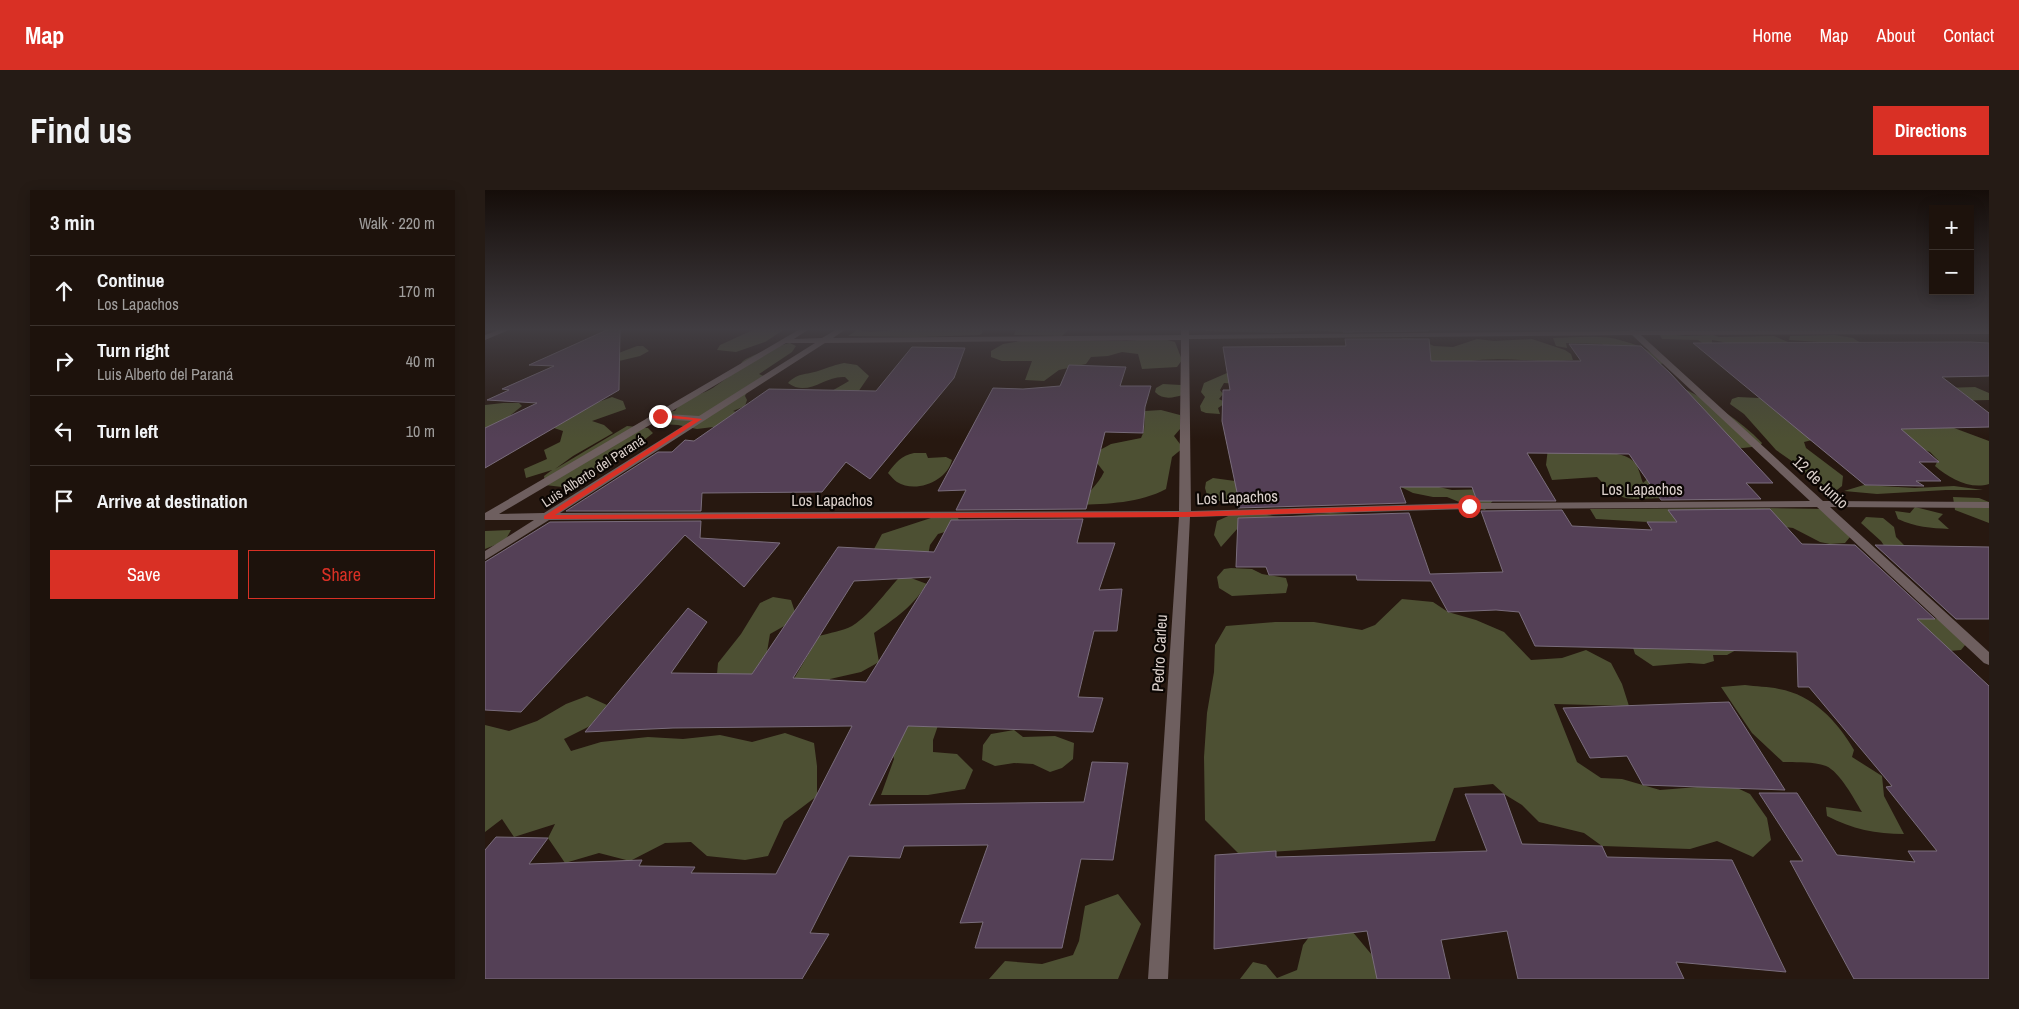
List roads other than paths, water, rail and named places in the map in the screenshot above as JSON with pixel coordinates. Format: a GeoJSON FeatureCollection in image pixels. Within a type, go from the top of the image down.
{"type":"FeatureCollection","features":[{"type":"Feature","properties":{"kind":"street","name":"Luis Alberto del Paraná"},"geometry":{"type":"LineString","coordinates":[[485,517],[744,366]]}},
{"type":"Feature","properties":{"kind":"street","name":"Luis Alberto del Paraná"},"geometry":{"type":"LineString","coordinates":[[485,556],[783,366]]}},
{"type":"Feature","properties":{"kind":"street","name":"Pedro Carleu"},"geometry":{"type":"LineString","coordinates":[[1158,979],[1185,514],[1184,366]]}},
{"type":"Feature","properties":{"kind":"street","name":"12 de Junio"},"geometry":{"type":"LineString","coordinates":[[1670,366],[1989,660]]}},
{"type":"Feature","properties":{"kind":"street"},"geometry":{"type":"LineString","coordinates":[[660,416],[699,419]]}},
{"type":"Feature","properties":{"kind":"street","name":"Los Lapachos"},"geometry":{"type":"LineString","coordinates":[[485,517],[1185,514],[1469,506],[1819,504],[1989,506]]}}]}
